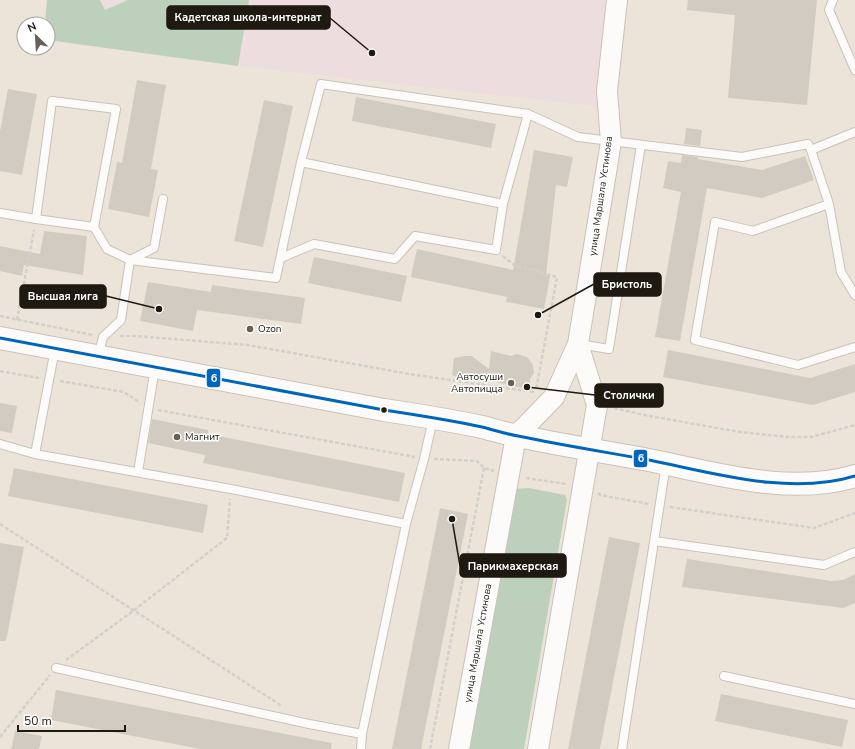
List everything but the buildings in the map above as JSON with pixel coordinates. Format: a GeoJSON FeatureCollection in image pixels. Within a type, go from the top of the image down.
{"type":"FeatureCollection","features":[{"type":"Feature","properties":{"kind":"main road"},"geometry":{"type":"LineString","coordinates":[[0,338],[55,348],[101,347],[155,367],[434,418],[516,436],[667,464],[733,478],[803,484],[855,476]]}},
{"type":"Feature","properties":{"kind":"street","name":"улица Маршала Устинова"},"geometry":{"type":"LineString","coordinates":[[459,749],[516,436],[554,397],[578,344],[611,142],[607,91],[618,0]]}},
{"type":"Feature","properties":{"kind":"street","name":"улица Маршала Устинова"},"geometry":{"type":"LineString","coordinates":[[538,749],[597,404],[578,344]]}},
{"type":"Feature","properties":{"kind":"lane"},"geometry":{"type":"LineString","coordinates":[[833,0],[829,10],[855,70]]}},
{"type":"Feature","properties":{"kind":"lane"},"geometry":{"type":"LineString","coordinates":[[36,219],[52,101],[116,109],[94,227],[107,249],[130,260],[276,278],[301,162],[321,84],[528,114],[578,137],[611,142],[742,157],[808,144],[829,204],[841,272],[855,295]]}},
{"type":"Feature","properties":{"kind":"lane"},"geometry":{"type":"LineString","coordinates":[[281,258],[314,244],[395,259],[416,236],[496,250],[503,204],[528,114]]}},
{"type":"Feature","properties":{"kind":"lane"},"geometry":{"type":"LineString","coordinates":[[811,150],[855,132]]}},
{"type":"Feature","properties":{"kind":"lane"},"geometry":{"type":"LineString","coordinates":[[578,344],[609,349],[641,145]]}},
{"type":"Feature","properties":{"kind":"lane"},"geometry":{"type":"LineString","coordinates":[[301,162],[503,204]]}},
{"type":"Feature","properties":{"kind":"lane"},"geometry":{"type":"LineString","coordinates":[[130,260],[154,248],[163,199]]}},
{"type":"Feature","properties":{"kind":"lane"},"geometry":{"type":"LineString","coordinates":[[829,204],[753,231],[715,222],[695,340],[798,365],[855,347]]}},
{"type":"Feature","properties":{"kind":"lane"},"geometry":{"type":"LineString","coordinates":[[0,213],[94,227]]}},
{"type":"Feature","properties":{"kind":"lane"},"geometry":{"type":"LineString","coordinates":[[101,347],[121,320],[130,260]]}},
{"type":"Feature","properties":{"kind":"lane"},"geometry":{"type":"LineString","coordinates":[[35,454],[55,348]]}},
{"type":"Feature","properties":{"kind":"lane"},"geometry":{"type":"LineString","coordinates":[[138,472],[155,367]]}},
{"type":"Feature","properties":{"kind":"lane"},"geometry":{"type":"LineString","coordinates":[[361,749],[362,734],[406,524],[434,418]]}},
{"type":"Feature","properties":{"kind":"lane"},"geometry":{"type":"LineString","coordinates":[[0,444],[35,454],[231,489],[406,524]]}},
{"type":"Feature","properties":{"kind":"lane"},"geometry":{"type":"LineString","coordinates":[[622,749],[667,464]]}},
{"type":"Feature","properties":{"kind":"lane"},"geometry":{"type":"LineString","coordinates":[[654,541],[824,565],[855,552]]}},
{"type":"Feature","properties":{"kind":"lane"},"geometry":{"type":"LineString","coordinates":[[56,668],[309,724],[362,734]]}},
{"type":"Feature","properties":{"kind":"lane"},"geometry":{"type":"LineString","coordinates":[[724,676],[855,704]]}},
{"type":"Feature","properties":{"kind":"path"},"geometry":{"type":"LineString","coordinates":[[17,320],[36,219]]}},
{"type":"Feature","properties":{"kind":"path"},"geometry":{"type":"LineString","coordinates":[[0,316],[101,347],[135,336],[248,345],[409,374],[536,392],[557,277],[514,266],[496,250]]}},
{"type":"Feature","properties":{"kind":"path"},"geometry":{"type":"LineString","coordinates":[[0,370],[124,392],[149,408],[424,459],[477,461],[484,468],[509,476],[596,489],[600,495],[660,506],[814,528],[855,513]]}},
{"type":"Feature","properties":{"kind":"path"},"geometry":{"type":"LineString","coordinates":[[597,404],[644,415],[725,430],[787,437],[810,437],[855,425]]}},
{"type":"Feature","properties":{"kind":"path"},"geometry":{"type":"LineString","coordinates":[[430,749],[484,468]]}},
{"type":"Feature","properties":{"kind":"path"},"geometry":{"type":"LineString","coordinates":[[0,737],[56,668],[133,611],[227,538],[231,489]]}},
{"type":"Feature","properties":{"kind":"path"},"geometry":{"type":"LineString","coordinates":[[0,524],[283,707]]}},
{"type":"Feature","properties":{"kind":"shaded area"},"geometry":{"type":"Polygon","coordinates":[[[47,0],[605,0],[596,106],[238,66],[56,41],[56,16],[46,16],[47,0]]]}},
{"type":"Feature","properties":{"kind":"green space"},"geometry":{"type":"Polygon","coordinates":[[[47,0],[100,0],[105,10],[128,0],[249,0],[238,66],[56,41],[56,16],[46,16],[47,0]]]}},
{"type":"Feature","properties":{"kind":"green space"},"geometry":{"type":"Polygon","coordinates":[[[529,488],[565,495],[567,500],[524,749],[465,749],[515,489],[529,488]]]}},
{"type":"Feature","properties":{"kind":"transit line","name":"6"},"geometry":{"type":"LineString","coordinates":[[0,338],[384,410],[458,422],[509,434],[726,476],[778,483],[805,484],[830,482],[855,476]]}},
{"type":"Feature","properties":{"kind":"place","name":"Кадетская школа-интернат"},"geometry":{"type":"Point","coordinates":[372,53]}},
{"type":"Feature","properties":{"kind":"place","name":"Высшая лига"},"geometry":{"type":"Point","coordinates":[159,309]}},
{"type":"Feature","properties":{"kind":"place","name":"Бристоль"},"geometry":{"type":"Point","coordinates":[538,315]}},
{"type":"Feature","properties":{"kind":"place","name":"Ozon"},"geometry":{"type":"Point","coordinates":[250,329]}},
{"type":"Feature","properties":{"kind":"place","name":"Автосуши Автопицца"},"geometry":{"type":"Point","coordinates":[511,383]}},
{"type":"Feature","properties":{"kind":"place","name":"Столички"},"geometry":{"type":"Point","coordinates":[527,387]}},
{"type":"Feature","properties":{"kind":"place","name":"Магнит"},"geometry":{"type":"Point","coordinates":[177,437]}},
{"type":"Feature","properties":{"kind":"place","name":"Парикмахерская"},"geometry":{"type":"Point","coordinates":[452,519]}}]}
